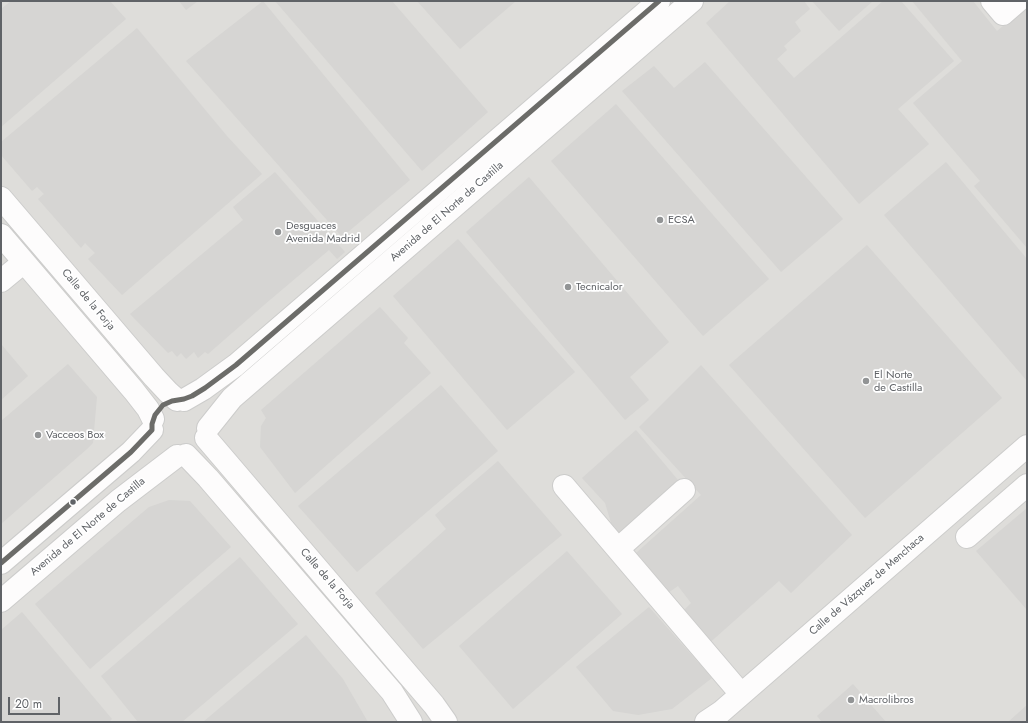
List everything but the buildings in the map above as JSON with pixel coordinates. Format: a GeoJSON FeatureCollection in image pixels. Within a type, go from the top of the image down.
{"type":"FeatureCollection","features":[{"type":"Feature","properties":{"kind":"street","name":"Avenida de El Norte de Castilla"},"geometry":{"type":"LineString","coordinates":[[1,563],[131,452],[152,425],[160,408],[168,402],[180,400],[203,389],[236,365],[659,1]]}},
{"type":"Feature","properties":{"kind":"street","name":"Avenida de El Norte de Castilla"},"geometry":{"type":"LineString","coordinates":[[1,601],[118,501],[182,456],[195,452],[202,446],[207,433],[232,398],[692,1]]}},
{"type":"Feature","properties":{"kind":"street"},"geometry":{"type":"LineString","coordinates":[[992,1],[1003,14],[1018,1]]}},
{"type":"Feature","properties":{"kind":"street","name":"Calle de la Forja"},"geometry":{"type":"LineString","coordinates":[[1,198],[154,377],[168,392],[180,400]]}},
{"type":"Feature","properties":{"kind":"street"},"geometry":{"type":"LineString","coordinates":[[1,235],[148,409],[155,442],[161,449],[169,454],[182,456],[208,478],[392,692],[411,722]]}},
{"type":"Feature","properties":{"kind":"street"},"geometry":{"type":"LineString","coordinates":[[1,281],[24,262]]}},
{"type":"Feature","properties":{"kind":"street"},"geometry":{"type":"LineString","coordinates":[[180,400],[196,404],[203,411],[207,420],[207,433]]}},
{"type":"Feature","properties":{"kind":"street","name":"Calle de la Forja"},"geometry":{"type":"LineString","coordinates":[[207,433],[434,705],[446,722]]}},
{"type":"Feature","properties":{"kind":"street"},"geometry":{"type":"LineString","coordinates":[[1020,452],[1027,475]]}},
{"type":"Feature","properties":{"kind":"street","name":"Calle de Vázquez de Menchaca"},"geometry":{"type":"LineString","coordinates":[[706,722],[741,694],[1020,452]]}},
{"type":"Feature","properties":{"kind":"street"},"geometry":{"type":"LineString","coordinates":[[967,537],[1027,485]]}},
{"type":"Feature","properties":{"kind":"street"},"geometry":{"type":"LineString","coordinates":[[564,486],[741,694]]}},
{"type":"Feature","properties":{"kind":"street"},"geometry":{"type":"LineString","coordinates":[[618,549],[684,490]]}},
{"type":"Feature","properties":{"kind":"shaded area"},"geometry":{"type":"Polygon","coordinates":[[[1,1],[1027,1],[1027,722],[1,722],[1,1]]]}},
{"type":"Feature","properties":{"kind":"transit line"},"geometry":{"type":"LineString","coordinates":[[1,563],[131,452],[152,430],[155,415],[163,405],[192,396],[236,365],[659,1]]}},
{"type":"Feature","properties":{"kind":"place","name":"ECSA"},"geometry":{"type":"Point","coordinates":[660,220]}},
{"type":"Feature","properties":{"kind":"place","name":"Desguaces Avenida Madrid"},"geometry":{"type":"Point","coordinates":[278,232]}},
{"type":"Feature","properties":{"kind":"place","name":"Tecnicalor"},"geometry":{"type":"Point","coordinates":[568,287]}},
{"type":"Feature","properties":{"kind":"place","name":"El Norte de Castilla"},"geometry":{"type":"Point","coordinates":[866,381]}},
{"type":"Feature","properties":{"kind":"place","name":"Vacceos Box"},"geometry":{"type":"Point","coordinates":[38,435]}},
{"type":"Feature","properties":{"kind":"place","name":"Macrolibros"},"geometry":{"type":"Point","coordinates":[851,700]}}]}
